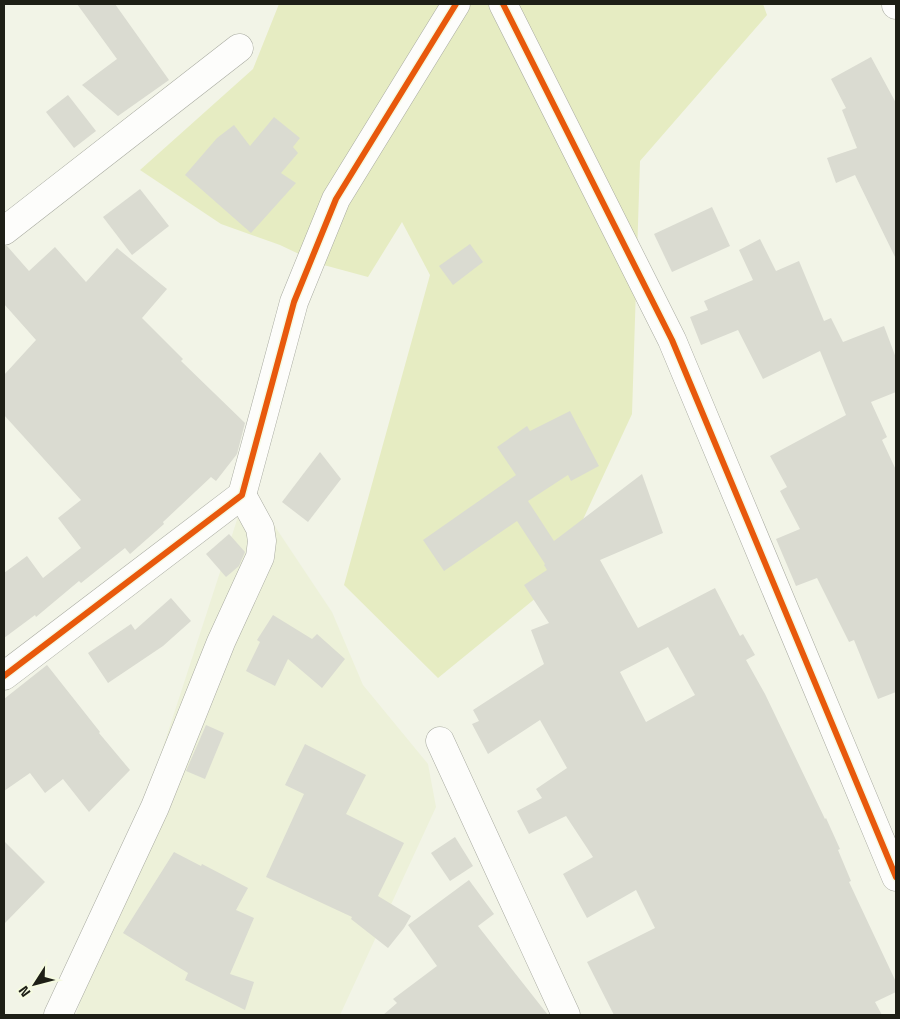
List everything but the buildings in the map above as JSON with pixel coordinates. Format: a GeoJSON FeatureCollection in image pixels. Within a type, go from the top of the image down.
{"type":"FeatureCollection","features":[{"type":"Feature","properties":{"kind":"street"},"geometry":{"type":"LineString","coordinates":[[4,676],[242,495],[294,302],[336,199],[456,4]]}},
{"type":"Feature","properties":{"kind":"street"},"geometry":{"type":"LineString","coordinates":[[503,4],[672,340],[896,877]]}},
{"type":"Feature","properties":{"kind":"street"},"geometry":{"type":"LineString","coordinates":[[4,230],[239,48]]}},
{"type":"Feature","properties":{"kind":"street"},"geometry":{"type":"LineString","coordinates":[[58,1015],[155,807],[221,642],[260,557],[262,541],[260,528],[242,495]]}},
{"type":"Feature","properties":{"kind":"street"},"geometry":{"type":"LineString","coordinates":[[440,740],[566,1015]]}},
{"type":"Feature","properties":{"kind":"shaded area"},"geometry":{"type":"Polygon","coordinates":[[[248,486],[332,612],[363,685],[428,764],[436,807],[340,1015],[76,1015],[248,486]]]}},
{"type":"Feature","properties":{"kind":"green space"},"geometry":{"type":"Polygon","coordinates":[[[279,4],[763,4],[767,15],[640,161],[632,414],[553,584],[438,678],[344,585],[430,275],[402,222],[368,277],[320,264],[280,245],[221,224],[140,170],[253,69],[279,4]]]}},
{"type":"Feature","properties":{"kind":"cycle path"},"geometry":{"type":"LineString","coordinates":[[4,676],[242,495],[294,302],[336,199],[456,4]]}},
{"type":"Feature","properties":{"kind":"cycle path"},"geometry":{"type":"LineString","coordinates":[[503,4],[672,340],[896,877]]}}]}
